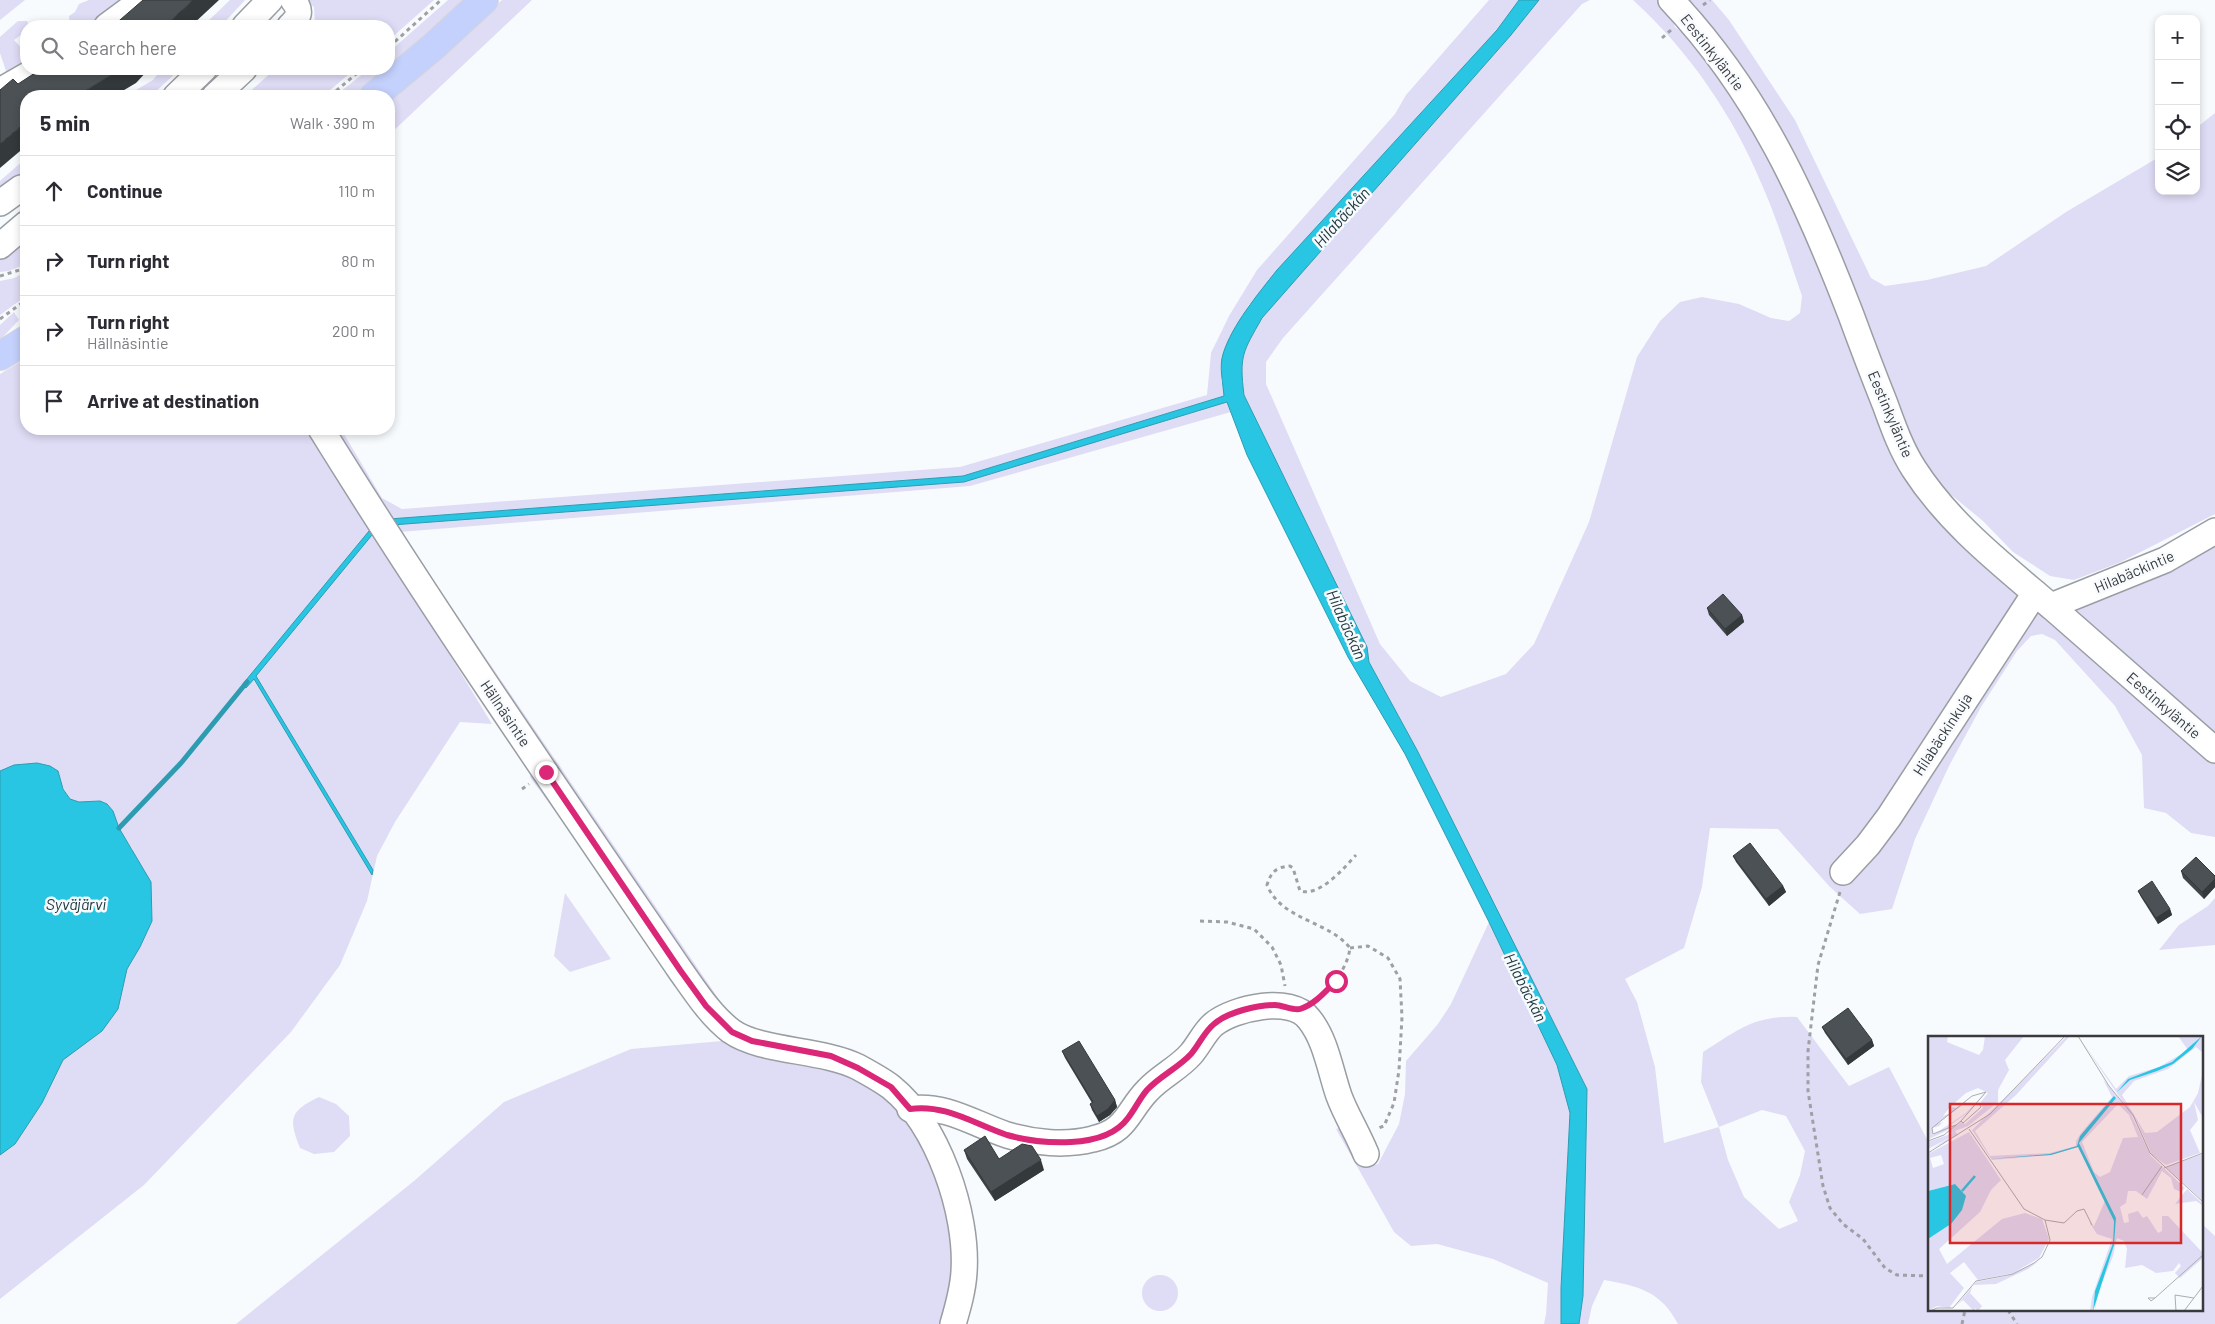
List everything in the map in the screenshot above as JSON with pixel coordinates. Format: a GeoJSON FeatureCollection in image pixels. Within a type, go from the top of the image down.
{"type":"FeatureCollection","features":[{"type":"Feature","properties":{"kind":"main road"},"geometry":{"type":"LineString","coordinates":[[381,90],[433,47],[484,0]]}},
{"type":"Feature","properties":{"kind":"main road"},"geometry":{"type":"LineString","coordinates":[[0,356],[20,344]]}},
{"type":"Feature","properties":{"kind":"street"},"geometry":{"type":"LineString","coordinates":[[116,20],[139,0]]}},
{"type":"Feature","properties":{"kind":"street"},"geometry":{"type":"LineString","coordinates":[[251,20],[270,0]]}},
{"type":"Feature","properties":{"kind":"street"},"geometry":{"type":"LineString","coordinates":[[293,0],[300,12],[296,20]]}},
{"type":"Feature","properties":{"kind":"street","name":"Eestinkyläntie"},"geometry":{"type":"LineString","coordinates":[[1671,0],[1697,27],[1750,100],[1774,140],[1807,208],[1841,289],[1897,436],[1914,468],[1946,511],[1976,542],[2215,750]]}},
{"type":"Feature","properties":{"kind":"street"},"geometry":{"type":"LineString","coordinates":[[0,92],[28,75]]}},
{"type":"Feature","properties":{"kind":"street"},"geometry":{"type":"LineString","coordinates":[[182,90],[198,75]]}},
{"type":"Feature","properties":{"kind":"street"},"geometry":{"type":"LineString","coordinates":[[221,90],[237,75]]}},
{"type":"Feature","properties":{"kind":"street"},"geometry":{"type":"LineString","coordinates":[[0,203],[20,189]]}},
{"type":"Feature","properties":{"kind":"street"},"geometry":{"type":"LineString","coordinates":[[0,246],[20,229]]}},
{"type":"Feature","properties":{"kind":"street","name":"Hällnäsintie"},"geometry":{"type":"LineString","coordinates":[[325,435],[388,538],[706,1006],[732,1032],[752,1041],[831,1056],[858,1068],[891,1087],[936,1144],[959,1212],[964,1272],[961,1298],[953,1324]]}},
{"type":"Feature","properties":{"kind":"street","name":"Hilabäckintie"},"geometry":{"type":"LineString","coordinates":[[2043,599],[2165,560],[2215,531]]}},
{"type":"Feature","properties":{"kind":"street","name":"Hilabäckinkuja"},"geometry":{"type":"LineString","coordinates":[[1843,872],[1868,845],[1889,817],[2043,599]]}},
{"type":"Feature","properties":{"kind":"street"},"geometry":{"type":"LineString","coordinates":[[910,1109],[926,1107],[950,1112],[1008,1135],[1032,1140],[1053,1142],[1094,1139],[1122,1126],[1146,1091],[1191,1054],[1213,1024],[1229,1016],[1254,1008],[1290,1008],[1308,1017],[1317,1030],[1340,1097],[1362,1145]]}},
{"type":"Feature","properties":{"kind":"path"},"geometry":{"type":"LineString","coordinates":[[395,42],[441,0]]}},
{"type":"Feature","properties":{"kind":"path"},"geometry":{"type":"LineString","coordinates":[[337,90],[355,75]]}},
{"type":"Feature","properties":{"kind":"path"},"geometry":{"type":"LineString","coordinates":[[0,276],[20,270]]}},
{"type":"Feature","properties":{"kind":"path"},"geometry":{"type":"LineString","coordinates":[[0,319],[20,304]]}},
{"type":"Feature","properties":{"kind":"path"},"geometry":{"type":"LineString","coordinates":[[1200,921],[1227,922],[1254,929],[1272,947],[1282,965],[1290,1008],[1316,1001],[1336,981],[1348,960],[1350,948],[1344,940],[1303,919],[1284,906],[1271,894],[1267,885],[1271,874],[1279,867],[1290,866],[1293,868],[1300,891],[1313,890],[1337,876],[1356,855]]}},
{"type":"Feature","properties":{"kind":"path"},"geometry":{"type":"LineString","coordinates":[[1843,872],[1834,916],[1818,965],[1808,1051],[1808,1091],[1823,1186],[1830,1208],[1843,1224],[1863,1239],[1885,1268],[1897,1275],[1928,1276]]}},
{"type":"Feature","properties":{"kind":"path"},"geometry":{"type":"LineString","coordinates":[[1350,948],[1368,946],[1388,958],[1400,979],[1402,1017],[1394,1103],[1384,1126],[1362,1145]]}},
{"type":"Feature","properties":{"kind":"path"},"geometry":{"type":"LineString","coordinates":[[2009,1312],[2017,1324]]}},
{"type":"Feature","properties":{"kind":"shaded area"},"geometry":{"type":"Polygon","coordinates":[[[0,0],[25,0],[0,20],[0,0]]]}},
{"type":"Feature","properties":{"kind":"shaded area"},"geometry":{"type":"Polygon","coordinates":[[[89,0],[133,0],[107,20],[69,20],[69,16],[75,12],[79,4],[89,0]]]}},
{"type":"Feature","properties":{"kind":"shaded area"},"geometry":{"type":"Polygon","coordinates":[[[230,0],[245,0],[227,20],[209,20],[230,0]]]}},
{"type":"Feature","properties":{"kind":"shaded area"},"geometry":{"type":"Polygon","coordinates":[[[306,0],[434,0],[395,35],[395,20],[315,20],[314,7],[306,0]]]}},
{"type":"Feature","properties":{"kind":"shaded area"},"geometry":{"type":"Polygon","coordinates":[[[448,0],[465,0],[395,63],[395,47],[448,0]]]}},
{"type":"Feature","properties":{"kind":"shaded area"},"geometry":{"type":"Polygon","coordinates":[[[502,0],[532,0],[395,129],[395,96],[502,0]]]}},
{"type":"Feature","properties":{"kind":"shaded area"},"geometry":{"type":"Polygon","coordinates":[[[1489,0],[1519,0],[1497,30],[1363,176],[1248,306],[1222,355],[1221,380],[1225,396],[963,476],[389,519],[964,482],[1227,402],[1231,412],[970,486],[400,532],[731,1017],[725,1015],[329,435],[345,435],[382,498],[402,509],[960,467],[1207,395],[1211,353],[1229,316],[1257,270],[1395,114],[1406,95],[1489,0]]]}},
{"type":"Feature","properties":{"kind":"shaded area"},"geometry":{"type":"Polygon","coordinates":[[[1539,0],[1590,0],[1582,4],[1283,338],[1266,362],[1266,384],[1380,644],[1410,681],[1441,697],[1506,674],[1534,644],[1589,522],[1637,357],[1660,321],[1680,302],[1702,297],[1739,304],[1771,318],[1789,321],[1800,313],[1802,296],[1783,240],[1762,185],[1737,134],[1708,85],[1691,62],[1633,0],[1658,0],[1672,17],[1675,27],[1696,42],[1724,77],[1794,201],[1907,473],[2215,762],[2215,837],[2191,833],[2166,813],[2144,808],[2142,755],[2115,706],[2055,640],[2042,634],[2031,636],[2017,651],[1981,707],[1949,766],[1915,839],[1892,909],[1860,914],[1830,887],[1778,829],[1710,828],[1702,887],[1684,948],[1625,979],[1637,1002],[1655,1067],[1664,1143],[1719,1127],[1701,1082],[1703,1052],[1737,1031],[1758,1021],[1782,1017],[1797,1017],[1849,1086],[1889,1067],[1928,1141],[1928,1312],[2202,1312],[2202,1224],[2215,1236],[2215,1324],[1678,1324],[1664,1304],[1656,1297],[1638,1288],[1604,1280],[1592,1306],[1588,1324],[1579,1324],[1583,1296],[1587,1089],[1417,750],[1369,661],[1367,647],[1244,394],[1242,362],[1250,339],[1262,318],[1511,35],[1539,0]],[[1762,1110],[1719,1127],[1728,1160],[1744,1197],[1779,1229],[1798,1221],[1789,1202],[1800,1175],[1805,1151],[1786,1116],[1762,1110]]]}},
{"type":"Feature","properties":{"kind":"shaded area"},"geometry":{"type":"Polygon","coordinates":[[[1686,0],[1712,0],[1729,20],[1795,120],[1871,278],[1885,286],[1927,280],[1986,266],[2066,212],[2155,159],[2155,195],[2200,195],[2200,125],[2215,113],[2215,514],[2121,562],[2074,580],[2050,576],[2013,552],[1983,521],[1938,484],[1900,420],[1715,38],[1695,5],[1686,0]]]}},
{"type":"Feature","properties":{"kind":"shaded area"},"geometry":{"type":"Polygon","coordinates":[[[20,21],[20,36],[14,40],[20,46],[20,71],[0,78],[6,71],[0,53],[0,37],[20,21]]]}},
{"type":"Feature","properties":{"kind":"shaded area"},"geometry":{"type":"Polygon","coordinates":[[[157,75],[174,75],[157,90],[136,90],[153,80],[157,75]]]}},
{"type":"Feature","properties":{"kind":"shaded area"},"geometry":{"type":"Polygon","coordinates":[[[268,75],[348,75],[330,90],[252,90],[268,75]]]}},
{"type":"Feature","properties":{"kind":"shaded area"},"geometry":{"type":"Polygon","coordinates":[[[361,75],[380,75],[361,90],[343,90],[361,75]]]}},
{"type":"Feature","properties":{"kind":"shaded area"},"geometry":{"type":"Polygon","coordinates":[[[20,163],[20,186],[0,199],[0,181],[20,163]]]}},
{"type":"Feature","properties":{"kind":"shaded area"},"geometry":{"type":"Polygon","coordinates":[[[20,237],[20,266],[0,272],[0,254],[20,237]]]}},
{"type":"Feature","properties":{"kind":"shaded area"},"geometry":{"type":"Polygon","coordinates":[[[20,275],[20,300],[0,315],[0,281],[20,275]]]}},
{"type":"Feature","properties":{"kind":"shaded area"},"geometry":{"type":"Polygon","coordinates":[[[14,312],[19,320],[0,340],[0,325],[14,312]]]}},
{"type":"Feature","properties":{"kind":"shaded area"},"geometry":{"type":"Polygon","coordinates":[[[20,362],[20,435],[316,435],[492,724],[460,722],[395,822],[377,856],[367,901],[340,965],[291,1032],[144,1185],[0,1299],[0,1154],[133,850],[99,801],[79,802],[70,799],[50,766],[25,764],[0,771],[0,374],[20,362]]]}},
{"type":"Feature","properties":{"kind":"shaded area"},"geometry":{"type":"Polygon","coordinates":[[[2215,536],[2215,742],[2066,604],[2215,536]]]}},
{"type":"Feature","properties":{"kind":"shaded area"},"geometry":{"type":"Polygon","coordinates":[[[533,766],[725,1032],[722,1041],[530,777],[533,766]]]}},
{"type":"Feature","properties":{"kind":"shaded area"},"geometry":{"type":"Polygon","coordinates":[[[565,893],[611,959],[570,972],[554,956],[565,893]]]}},
{"type":"Feature","properties":{"kind":"shaded area"},"geometry":{"type":"Polygon","coordinates":[[[2215,898],[2215,945],[2159,950],[2179,925],[2208,906],[2215,898]]]}},
{"type":"Feature","properties":{"kind":"shaded area"},"geometry":{"type":"Polygon","coordinates":[[[1489,922],[1557,1065],[1570,1113],[1561,1288],[1561,1324],[1544,1324],[1548,1283],[1493,1259],[1437,1244],[1411,1246],[1394,1232],[1336,1129],[1346,1126],[1368,1166],[1378,1164],[1399,1124],[1405,1094],[1406,1061],[1438,1024],[1451,1004],[1489,922]]]}},
{"type":"Feature","properties":{"kind":"shaded area"},"geometry":{"type":"Polygon","coordinates":[[[722,1041],[752,1051],[828,1065],[887,1095],[928,1150],[944,1201],[956,1253],[943,1324],[236,1324],[414,1181],[504,1102],[631,1049],[722,1041]]]}},
{"type":"Feature","properties":{"kind":"shaded area"},"geometry":{"type":"Polygon","coordinates":[[[319,1097],[336,1104],[349,1116],[350,1136],[334,1152],[314,1154],[300,1148],[293,1122],[297,1111],[319,1097]]]}},
{"type":"Feature","properties":{"kind":"shaded area"},"geometry":{"type":"Polygon","coordinates":[[[1160,1275],[1172,1281],[1178,1293],[1172,1305],[1160,1311],[1148,1305],[1142,1293],[1148,1281],[1160,1275]]]}},
{"type":"Feature","properties":{"kind":"water","name":"Hilabäckån"},"geometry":{"type":"Polygon","coordinates":[[[1519,0],[1539,0],[1511,35],[1262,318],[1244,354],[1242,371],[1244,395],[1367,647],[1369,662],[1417,750],[1587,1089],[1583,1296],[1579,1324],[1561,1324],[1561,1288],[1570,1113],[1557,1065],[1489,922],[1405,754],[1348,657],[1247,455],[1227,402],[964,482],[392,525],[389,519],[963,476],[1224,396],[1221,370],[1223,354],[1239,321],[1254,299],[1277,270],[1497,30],[1519,0]]]}},
{"type":"Feature","properties":{"kind":"water"},"geometry":{"type":"Polygon","coordinates":[[[369,531],[372,535],[256,676],[373,870],[372,875],[254,679],[246,688],[242,685],[369,531]]]}},
{"type":"Feature","properties":{"kind":"water","name":"Syväjärvi"},"geometry":{"type":"Polygon","coordinates":[[[37,763],[50,766],[58,771],[63,789],[70,799],[79,802],[100,801],[107,804],[113,811],[119,828],[151,882],[152,921],[127,969],[118,1009],[102,1031],[63,1060],[42,1103],[15,1144],[0,1155],[0,771],[14,765],[37,763]]]}},
{"type":"Feature","properties":{"kind":"building"},"geometry":{"type":"Polygon","coordinates":[[[143,0],[193,0],[171,20],[120,20],[143,0]]]}},
{"type":"Feature","properties":{"kind":"building"},"geometry":{"type":"Polygon","coordinates":[[[32,75],[111,75],[87,90],[20,90],[20,127],[0,144],[0,90],[13,79],[18,84],[32,75]]]}},
{"type":"Feature","properties":{"kind":"building"},"geometry":{"type":"Polygon","coordinates":[[[1723,594],[1742,615],[1725,629],[1707,608],[1723,594]]]}},
{"type":"Feature","properties":{"kind":"building"},"geometry":{"type":"Polygon","coordinates":[[[1750,843],[1783,886],[1766,899],[1733,856],[1750,843]]]}},
{"type":"Feature","properties":{"kind":"building"},"geometry":{"type":"Polygon","coordinates":[[[2196,857],[2215,876],[2215,879],[2202,892],[2181,871],[2196,857]]]}},
{"type":"Feature","properties":{"kind":"building"},"geometry":{"type":"Polygon","coordinates":[[[2152,881],[2170,909],[2156,918],[2138,891],[2152,881]]]}},
{"type":"Feature","properties":{"kind":"building"},"geometry":{"type":"Polygon","coordinates":[[[1848,1008],[1872,1040],[1846,1059],[1822,1027],[1848,1008]]]}},
{"type":"Feature","properties":{"kind":"building"},"geometry":{"type":"Polygon","coordinates":[[[1079,1041],[1115,1100],[1108,1109],[1097,1116],[1090,1104],[1093,1102],[1062,1051],[1079,1041]]]}},
{"type":"Feature","properties":{"kind":"building"},"geometry":{"type":"Polygon","coordinates":[[[985,1136],[999,1159],[1022,1144],[1032,1146],[1041,1160],[991,1192],[964,1150],[985,1136]]]}},
{"type":"Feature","properties":{"kind":"waterway"},"geometry":{"type":"LineString","coordinates":[[119,828],[181,763],[247,682]]}},
{"type":"Feature","properties":{"kind":"route"},"geometry":{"type":"LineString","coordinates":[[546,772],[680,970],[706,1006],[732,1032],[752,1041],[831,1056],[858,1068],[891,1087],[910,1109],[926,1107],[950,1112],[1008,1135],[1032,1140],[1072,1142],[1094,1139],[1110,1133],[1122,1126],[1146,1091],[1191,1054],[1213,1024],[1229,1016],[1254,1008],[1273,1005],[1299,1010],[1316,1001],[1336,981]]}}]}
